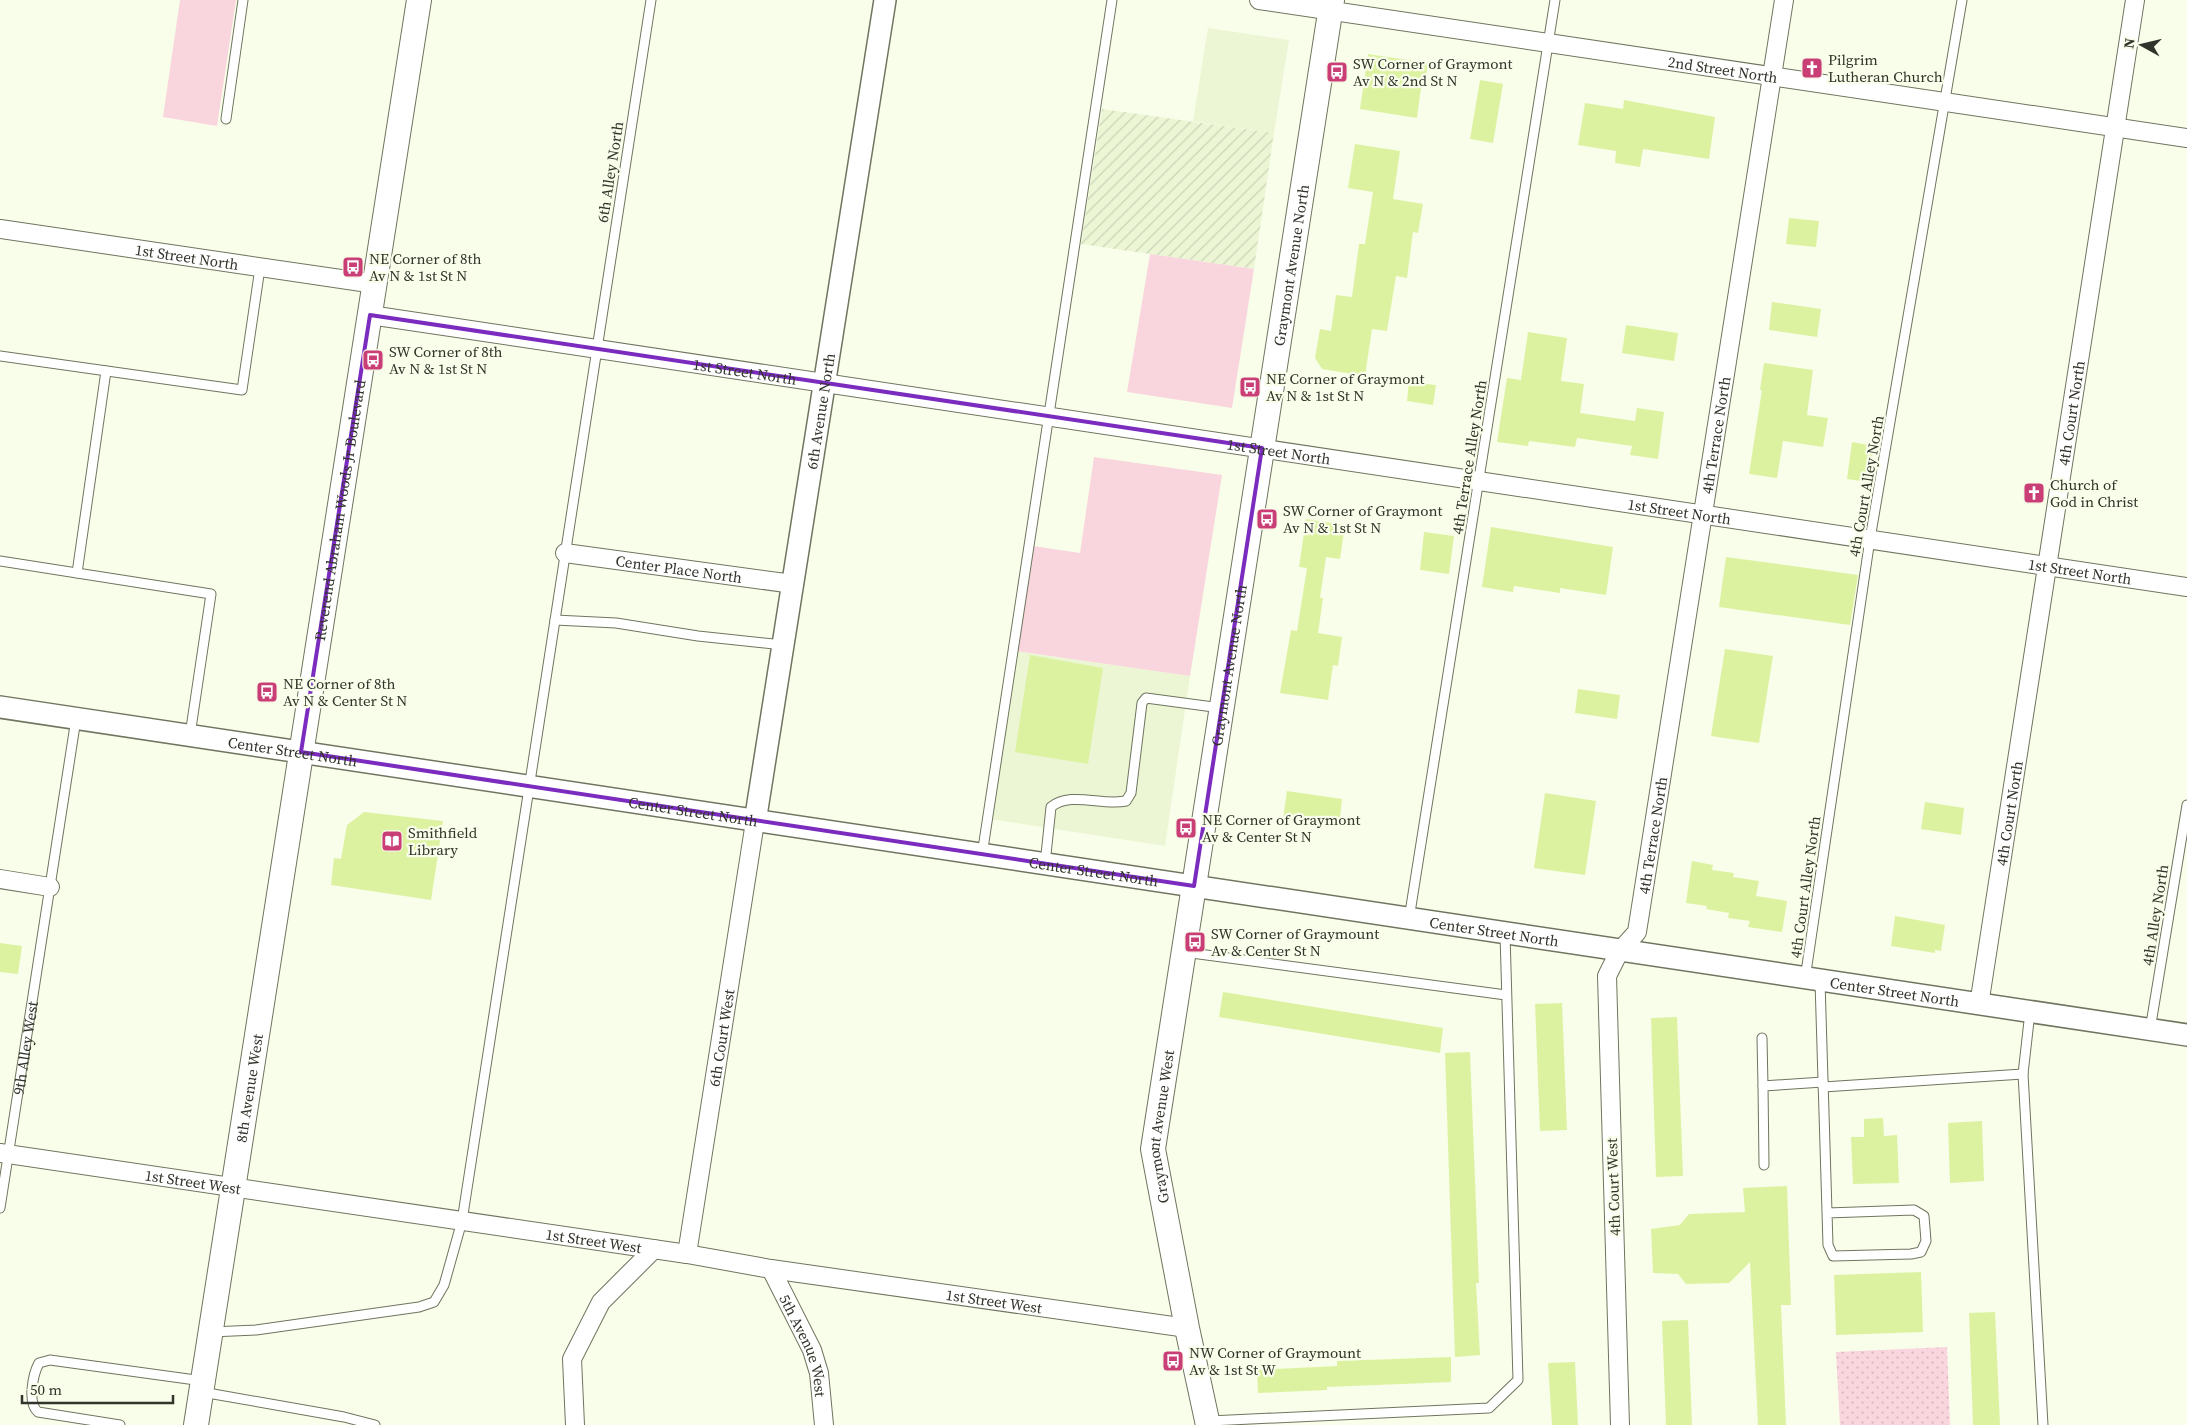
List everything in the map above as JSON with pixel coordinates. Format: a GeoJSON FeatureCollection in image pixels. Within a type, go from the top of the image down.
{"type":"FeatureCollection","features":[{"type":"Feature","properties":{"kind":"main road","name":"Reverend Abraham Woods Jr Boulevard"},"geometry":{"type":"LineString","coordinates":[[301,752],[419,0]]}},
{"type":"Feature","properties":{"kind":"main road","name":"Graymont Avenue North"},"geometry":{"type":"LineString","coordinates":[[1194,886],[1332,5]]}},
{"type":"Feature","properties":{"kind":"main road","name":"8th Avenue West"},"geometry":{"type":"LineString","coordinates":[[196,1425],[301,752]]}},
{"type":"Feature","properties":{"kind":"main road","name":"Graymont Avenue West"},"geometry":{"type":"LineString","coordinates":[[1194,886],[1153,1148],[1187,1328],[1208,1423]]}},
{"type":"Feature","properties":{"kind":"street","name":"6th Avenue North"},"geometry":{"type":"LineString","coordinates":[[755,822],[885,0]]}},
{"type":"Feature","properties":{"kind":"street","name":"2nd Street North"},"geometry":{"type":"LineString","coordinates":[[1259,0],[1332,5],[1548,43],[2187,138]]}},
{"type":"Feature","properties":{"kind":"street","name":"4th Terrace North"},"geometry":{"type":"LineString","coordinates":[[1619,952],[1637,932],[1784,0]]}},
{"type":"Feature","properties":{"kind":"street","name":"4th Court North"},"geometry":{"type":"LineString","coordinates":[[1979,1005],[2135,0]]}},
{"type":"Feature","properties":{"kind":"street","name":"1st Street North"},"geometry":{"type":"LineString","coordinates":[[0,229],[375,284]]}},
{"type":"Feature","properties":{"kind":"street","name":"1st Street North"},"geometry":{"type":"LineString","coordinates":[[370,315],[2187,587]]}},
{"type":"Feature","properties":{"kind":"street","name":"Center Place North"},"geometry":{"type":"LineString","coordinates":[[566,553],[793,584]]}},
{"type":"Feature","properties":{"kind":"street","name":"Center Street North"},"geometry":{"type":"LineString","coordinates":[[0,707],[755,822],[1194,886],[1619,952],[2187,1035]]}},
{"type":"Feature","properties":{"kind":"street","name":"6th Court West"},"geometry":{"type":"LineString","coordinates":[[687,1254],[755,822]]}},
{"type":"Feature","properties":{"kind":"street"},"geometry":{"type":"LineString","coordinates":[[0,878],[50,887]]}},
{"type":"Feature","properties":{"kind":"street","name":"4th Court West"},"geometry":{"type":"LineString","coordinates":[[1619,952],[1607,976],[1620,1425]]}},
{"type":"Feature","properties":{"kind":"street","name":"1st Street West"},"geometry":{"type":"LineString","coordinates":[[4,1154],[687,1254],[771,1269],[1187,1328]]}},
{"type":"Feature","properties":{"kind":"street"},"geometry":{"type":"LineString","coordinates":[[575,1425],[572,1359],[601,1302],[654,1250]]}},
{"type":"Feature","properties":{"kind":"street","name":"5th Avenue West"},"geometry":{"type":"LineString","coordinates":[[771,1269],[819,1372],[824,1425]]}},
{"type":"Feature","properties":{"kind":"lane"},"geometry":{"type":"LineString","coordinates":[[226,120],[243,0]]}},
{"type":"Feature","properties":{"kind":"lane","name":"6th Alley North"},"geometry":{"type":"LineString","coordinates":[[211,1332],[256,1330],[419,1307],[434,1302],[444,1285],[462,1221],[651,0]]}},
{"type":"Feature","properties":{"kind":"lane"},"geometry":{"type":"LineString","coordinates":[[982,855],[1112,0]]}},
{"type":"Feature","properties":{"kind":"lane","name":"4th Terrace Alley North"},"geometry":{"type":"LineString","coordinates":[[1409,919],[1555,0]]}},
{"type":"Feature","properties":{"kind":"lane","name":"4th Court Alley North"},"geometry":{"type":"LineString","coordinates":[[1827,1213],[1914,1210],[1924,1216],[1926,1242],[1921,1252],[1911,1254],[1833,1256],[1828,1245],[1827,1213],[1823,1084],[1813,980],[1870,539],[1962,0]]}},
{"type":"Feature","properties":{"kind":"lane"},"geometry":{"type":"LineString","coordinates":[[0,356],[242,390],[260,268]]}},
{"type":"Feature","properties":{"kind":"lane"},"geometry":{"type":"LineString","coordinates":[[77,573],[106,370]]}},
{"type":"Feature","properties":{"kind":"lane"},"geometry":{"type":"LineString","coordinates":[[0,561],[211,594],[190,735]]}},
{"type":"Feature","properties":{"kind":"lane"},"geometry":{"type":"LineString","coordinates":[[555,620],[616,623],[698,636],[783,645]]}},
{"type":"Feature","properties":{"kind":"lane"},"geometry":{"type":"LineString","coordinates":[[1045,864],[1051,807],[1058,801],[1126,801],[1131,792],[1142,703],[1146,698],[1222,708]]}},
{"type":"Feature","properties":{"kind":"lane","name":"9th Alley West"},"geometry":{"type":"LineString","coordinates":[[0,1208],[4,1154],[50,887],[76,718]]}},
{"type":"Feature","properties":{"kind":"lane","name":"4th Alley North"},"geometry":{"type":"LineString","coordinates":[[2150,1030],[2187,804]]}},
{"type":"Feature","properties":{"kind":"lane"},"geometry":{"type":"LineString","coordinates":[[1208,1423],[1489,1408],[1518,1380],[1505,934]]}},
{"type":"Feature","properties":{"kind":"lane"},"geometry":{"type":"LineString","coordinates":[[1183,952],[1506,995]]}},
{"type":"Feature","properties":{"kind":"lane"},"geometry":{"type":"LineString","coordinates":[[2030,1012],[2023,1074],[2043,1425]]}},
{"type":"Feature","properties":{"kind":"lane"},"geometry":{"type":"LineString","coordinates":[[1762,1038],[1764,1165]]}},
{"type":"Feature","properties":{"kind":"lane"},"geometry":{"type":"LineString","coordinates":[[1763,1086],[2023,1074]]}},
{"type":"Feature","properties":{"kind":"lane"},"geometry":{"type":"LineString","coordinates":[[120,1425],[38,1412],[34,1409],[32,1398],[39,1363],[50,1360],[202,1387],[375,1425]]}},
{"type":"Feature","properties":{"kind":"highlighted area"},"geometry":{"type":"Polygon","coordinates":[[[370,315],[1262,448],[1194,886],[301,752],[370,315]]]}},
{"type":"Feature","properties":{"kind":"shaded area"},"geometry":{"type":"Polygon","coordinates":[[[180,0],[236,0],[217,126],[163,117],[180,0]]]}},
{"type":"Feature","properties":{"kind":"shaded area"},"geometry":{"type":"Polygon","coordinates":[[[1208,28],[1289,40],[1274,133],[1193,121],[1208,28]]]}},
{"type":"Feature","properties":{"kind":"shaded area"},"geometry":{"type":"Polygon","coordinates":[[[1102,109],[1274,133],[1254,269],[1081,244],[1102,109]]]}},
{"type":"Feature","properties":{"kind":"shaded area"},"geometry":{"type":"Polygon","coordinates":[[[1150,254],[1254,269],[1232,408],[1127,392],[1150,254]]]}},
{"type":"Feature","properties":{"kind":"shaded area"},"geometry":{"type":"Polygon","coordinates":[[[1094,457],[1222,475],[1190,676],[1016,651],[1033,546],[1080,553],[1094,457]]]}},
{"type":"Feature","properties":{"kind":"shaded area"},"geometry":{"type":"Polygon","coordinates":[[[1016,651],[1190,676],[1165,846],[990,819],[1016,651]]]}},
{"type":"Feature","properties":{"kind":"shaded area"},"geometry":{"type":"Polygon","coordinates":[[[1947,1347],[1950,1425],[1840,1425],[1836,1352],[1947,1347]]]}},
{"type":"Feature","properties":{"kind":"building"},"geometry":{"type":"Polygon","coordinates":[[[1368,54],[1428,63],[1424,88],[1421,88],[1417,118],[1360,109],[1368,54]]]}},
{"type":"Feature","properties":{"kind":"building"},"geometry":{"type":"Polygon","coordinates":[[[1480,80],[1503,84],[1493,143],[1470,139],[1480,80]]]}},
{"type":"Feature","properties":{"kind":"building"},"geometry":{"type":"Polygon","coordinates":[[[1624,100],[1715,117],[1709,159],[1643,149],[1640,167],[1615,163],[1616,151],[1578,145],[1585,103],[1623,109],[1624,100]]]}},
{"type":"Feature","properties":{"kind":"building"},"geometry":{"type":"Polygon","coordinates":[[[1355,144],[1400,151],[1393,199],[1423,204],[1418,233],[1413,232],[1407,278],[1396,276],[1387,331],[1372,329],[1365,376],[1322,369],[1315,358],[1320,329],[1331,331],[1336,295],[1352,297],[1359,244],[1365,244],[1373,192],[1348,188],[1355,144]]]}},
{"type":"Feature","properties":{"kind":"building"},"geometry":{"type":"Polygon","coordinates":[[[1789,218],[1819,221],[1816,247],[1786,244],[1789,218]]]}},
{"type":"Feature","properties":{"kind":"building"},"geometry":{"type":"Polygon","coordinates":[[[1772,302],[1821,309],[1817,337],[1769,330],[1772,302]]]}},
{"type":"Feature","properties":{"kind":"building"},"geometry":{"type":"Polygon","coordinates":[[[1626,325],[1678,333],[1674,361],[1622,353],[1626,325]]]}},
{"type":"Feature","properties":{"kind":"building"},"geometry":{"type":"Polygon","coordinates":[[[1528,332],[1567,338],[1561,381],[1584,384],[1580,413],[1635,421],[1637,408],[1664,412],[1658,459],[1630,455],[1632,446],[1577,438],[1575,447],[1529,441],[1528,446],[1497,442],[1507,378],[1521,380],[1528,332]]]}},
{"type":"Feature","properties":{"kind":"building"},"geometry":{"type":"Polygon","coordinates":[[[1764,363],[1813,370],[1807,415],[1828,418],[1823,447],[1783,441],[1777,478],[1749,474],[1762,390],[1760,390],[1764,363]]]}},
{"type":"Feature","properties":{"kind":"building"},"geometry":{"type":"Polygon","coordinates":[[[1409,382],[1436,385],[1433,405],[1407,401],[1409,382]]]}},
{"type":"Feature","properties":{"kind":"building"},"geometry":{"type":"Polygon","coordinates":[[[1852,442],[1874,446],[1868,482],[1847,479],[1852,442]]]}},
{"type":"Feature","properties":{"kind":"building"},"geometry":{"type":"Polygon","coordinates":[[[1306,519],[1345,525],[1340,559],[1326,557],[1320,598],[1323,598],[1318,633],[1342,637],[1338,666],[1333,665],[1328,700],[1280,693],[1291,630],[1297,631],[1307,568],[1299,567],[1306,519]]]}},
{"type":"Feature","properties":{"kind":"building"},"geometry":{"type":"Polygon","coordinates":[[[1491,527],[1613,547],[1606,595],[1560,588],[1560,593],[1514,586],[1513,592],[1482,587],[1491,527]]]}},
{"type":"Feature","properties":{"kind":"building"},"geometry":{"type":"Polygon","coordinates":[[[1424,532],[1454,536],[1449,574],[1420,570],[1424,532]]]}},
{"type":"Feature","properties":{"kind":"building"},"geometry":{"type":"Polygon","coordinates":[[[1726,557],[1858,575],[1850,625],[1719,607],[1726,557]]]}},
{"type":"Feature","properties":{"kind":"building"},"geometry":{"type":"Polygon","coordinates":[[[1725,649],[1773,656],[1759,743],[1711,736],[1725,649]]]}},
{"type":"Feature","properties":{"kind":"building"},"geometry":{"type":"Polygon","coordinates":[[[1030,655],[1103,668],[1088,764],[1015,752],[1030,655]]]}},
{"type":"Feature","properties":{"kind":"building"},"geometry":{"type":"Polygon","coordinates":[[[1578,689],[1620,695],[1617,719],[1575,713],[1578,689]]]}},
{"type":"Feature","properties":{"kind":"building"},"geometry":{"type":"Polygon","coordinates":[[[1287,791],[1342,799],[1339,827],[1283,819],[1287,791]]]}},
{"type":"Feature","properties":{"kind":"building"},"geometry":{"type":"Polygon","coordinates":[[[1545,793],[1596,801],[1585,875],[1534,868],[1545,793]]]}},
{"type":"Feature","properties":{"kind":"building"},"geometry":{"type":"Polygon","coordinates":[[[1925,802],[1964,808],[1961,835],[1921,829],[1925,802]]]}},
{"type":"Feature","properties":{"kind":"building","name":"Smithfield Library"},"geometry":{"type":"Polygon","coordinates":[[[364,812],[443,821],[431,900],[331,885],[334,858],[341,859],[347,825],[364,812]]]}},
{"type":"Feature","properties":{"kind":"building"},"geometry":{"type":"Polygon","coordinates":[[[1692,861],[1713,865],[1712,870],[1734,873],[1733,877],[1759,881],[1756,896],[1787,901],[1782,932],[1748,927],[1750,921],[1728,918],[1729,913],[1706,909],[1707,906],[1686,903],[1692,861]]]}},
{"type":"Feature","properties":{"kind":"building"},"geometry":{"type":"Polygon","coordinates":[[[1895,916],[1945,925],[1941,951],[1935,950],[1935,953],[1891,946],[1895,916]]]}},
{"type":"Feature","properties":{"kind":"building"},"geometry":{"type":"Polygon","coordinates":[[[0,943],[22,946],[18,974],[0,972],[0,943]]]}},
{"type":"Feature","properties":{"kind":"building"},"geometry":{"type":"Polygon","coordinates":[[[1223,992],[1443,1028],[1440,1053],[1219,1017],[1223,992]]]}},
{"type":"Feature","properties":{"kind":"building"},"geometry":{"type":"Polygon","coordinates":[[[1562,1003],[1567,1130],[1540,1131],[1535,1004],[1562,1003]]]}},
{"type":"Feature","properties":{"kind":"building"},"geometry":{"type":"Polygon","coordinates":[[[1677,1017],[1683,1176],[1656,1177],[1651,1018],[1677,1017]]]}},
{"type":"Feature","properties":{"kind":"building"},"geometry":{"type":"Polygon","coordinates":[[[1470,1052],[1479,1283],[1476,1283],[1480,1355],[1455,1357],[1445,1053],[1470,1052]]]}},
{"type":"Feature","properties":{"kind":"building"},"geometry":{"type":"Polygon","coordinates":[[[1883,1118],[1884,1136],[1897,1135],[1899,1183],[1853,1184],[1851,1137],[1864,1137],[1864,1119],[1883,1118]]]}},
{"type":"Feature","properties":{"kind":"building"},"geometry":{"type":"Polygon","coordinates":[[[1982,1121],[1984,1181],[1950,1183],[1948,1123],[1982,1121]]]}},
{"type":"Feature","properties":{"kind":"building"},"geometry":{"type":"Polygon","coordinates":[[[1787,1186],[1791,1305],[1781,1305],[1786,1425],[1758,1425],[1750,1262],[1729,1283],[1686,1284],[1678,1274],[1653,1273],[1651,1229],[1680,1225],[1689,1214],[1745,1212],[1743,1188],[1787,1186]]]}},
{"type":"Feature","properties":{"kind":"building"},"geometry":{"type":"Polygon","coordinates":[[[1921,1272],[1923,1332],[1836,1335],[1834,1275],[1921,1272]]]}},
{"type":"Feature","properties":{"kind":"building"},"geometry":{"type":"Polygon","coordinates":[[[1995,1312],[2000,1425],[1973,1425],[1969,1313],[1995,1312]]]}},
{"type":"Feature","properties":{"kind":"building"},"geometry":{"type":"Polygon","coordinates":[[[1688,1320],[1692,1425],[1666,1425],[1662,1321],[1688,1320]]]}},
{"type":"Feature","properties":{"kind":"building"},"geometry":{"type":"Polygon","coordinates":[[[1451,1357],[1451,1382],[1327,1387],[1327,1390],[1258,1393],[1257,1370],[1337,1366],[1337,1361],[1451,1357]]]}},
{"type":"Feature","properties":{"kind":"building"},"geometry":{"type":"Polygon","coordinates":[[[1575,1362],[1578,1425],[1552,1425],[1548,1363],[1575,1362]]]}},
{"type":"Feature","properties":{"kind":"place","name":"Pilgrim Lutheran Church"},"geometry":{"type":"Point","coordinates":[1812,68]}},
{"type":"Feature","properties":{"kind":"place","name":"SW Corner of Graymont Av N & 2nd St N"},"geometry":{"type":"Point","coordinates":[1337,72]}},
{"type":"Feature","properties":{"kind":"place","name":"NE Corner of 8th Av N & 1st St N"},"geometry":{"type":"Point","coordinates":[353,267]}},
{"type":"Feature","properties":{"kind":"place","name":"SW Corner of 8th Av N & 1st St N"},"geometry":{"type":"Point","coordinates":[373,360]}},
{"type":"Feature","properties":{"kind":"place","name":"NE Corner of Graymont Av N & 1st St N"},"geometry":{"type":"Point","coordinates":[1250,387]}},
{"type":"Feature","properties":{"kind":"place","name":"Church of God in Christ"},"geometry":{"type":"Point","coordinates":[2034,493]}},
{"type":"Feature","properties":{"kind":"place","name":"SW Corner of Graymont Av N & 1st St N"},"geometry":{"type":"Point","coordinates":[1267,519]}},
{"type":"Feature","properties":{"kind":"place","name":"NE Corner of 8th Av N & Center St N"},"geometry":{"type":"Point","coordinates":[267,692]}},
{"type":"Feature","properties":{"kind":"place","name":"NE Corner of Graymont Av & Center St N"},"geometry":{"type":"Point","coordinates":[1186,828]}},
{"type":"Feature","properties":{"kind":"place","name":"Smithfield Library"},"geometry":{"type":"Point","coordinates":[392,841]}},
{"type":"Feature","properties":{"kind":"place","name":"SW Corner of Graymount Av & Center St N"},"geometry":{"type":"Point","coordinates":[1195,942]}},
{"type":"Feature","properties":{"kind":"place","name":"NW Corner of Graymount Av & 1st St W"},"geometry":{"type":"Point","coordinates":[1173,1361]}}]}
